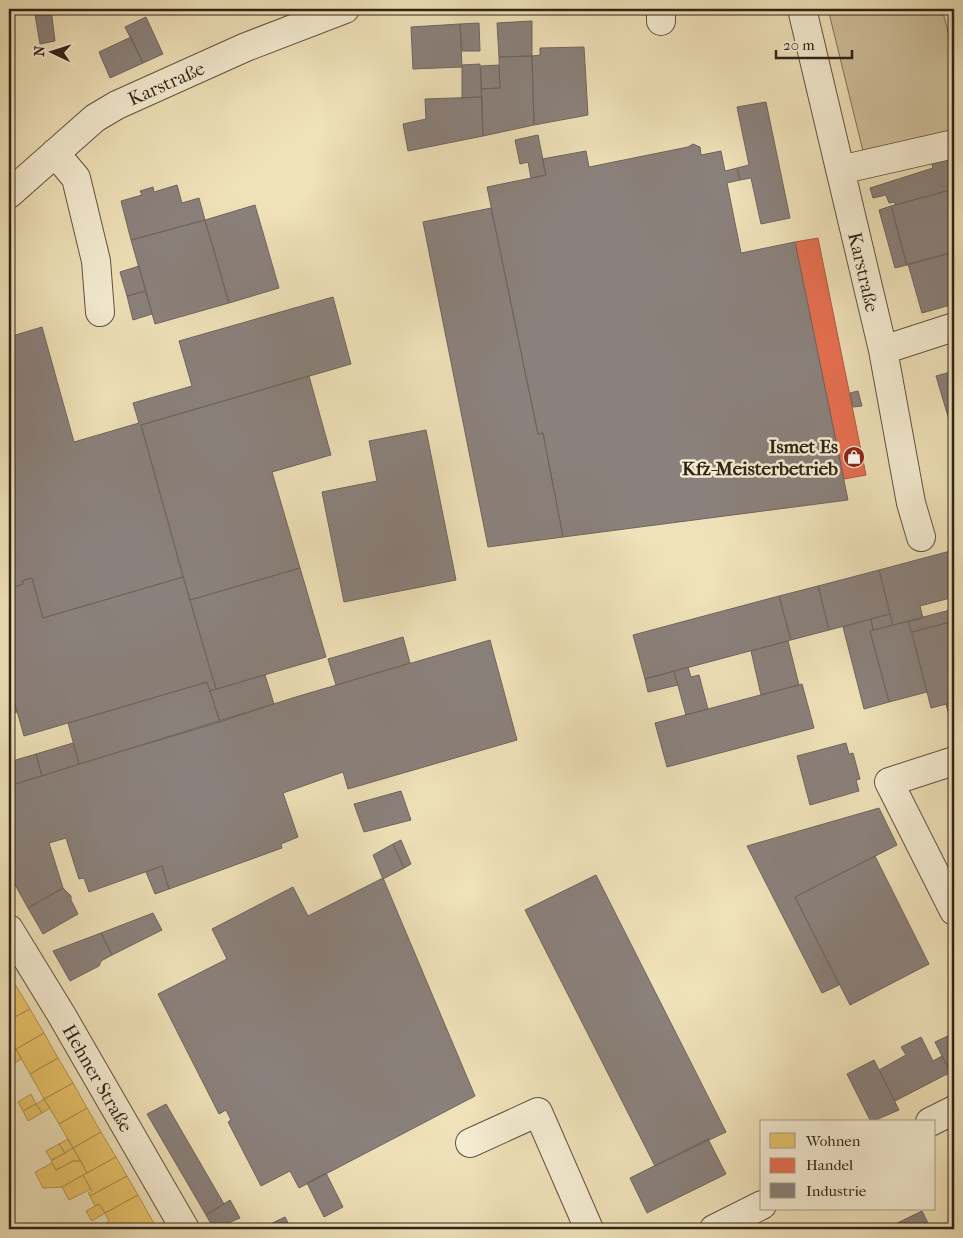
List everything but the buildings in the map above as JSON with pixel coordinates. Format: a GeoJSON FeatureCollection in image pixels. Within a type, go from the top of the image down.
{"type":"FeatureCollection","features":[{"type":"Feature","properties":{"kind":"street","name":"Karstraße"},"geometry":{"type":"LineString","coordinates":[[9,194],[95,118],[117,105],[246,47],[345,9]]}},
{"type":"Feature","properties":{"kind":"street","name":"Karstraße"},"geometry":{"type":"LineString","coordinates":[[802,9],[883,350],[911,503],[921,537]]}},
{"type":"Feature","properties":{"kind":"street"},"geometry":{"type":"LineString","coordinates":[[840,170],[954,144]]}},
{"type":"Feature","properties":{"kind":"street"},"geometry":{"type":"LineString","coordinates":[[55,153],[76,178],[96,261],[100,312]]}},
{"type":"Feature","properties":{"kind":"street"},"geometry":{"type":"LineString","coordinates":[[883,350],[954,327]]}},
{"type":"Feature","properties":{"kind":"street"},"geometry":{"type":"LineString","coordinates":[[954,761],[889,782],[954,911]]}},
{"type":"Feature","properties":{"kind":"street","name":"Hehner Straße"},"geometry":{"type":"LineString","coordinates":[[9,928],[185,1229]]}},
{"type":"Feature","properties":{"kind":"street"},"geometry":{"type":"LineString","coordinates":[[934,1120],[954,1110]]}},
{"type":"Feature","properties":{"kind":"street"},"geometry":{"type":"LineString","coordinates":[[470,1143],[538,1112],[590,1229]]}},
{"type":"Feature","properties":{"kind":"street"},"geometry":{"type":"LineString","coordinates":[[714,1229],[760,1206]]}},
{"type":"Feature","properties":{"kind":"shaded area"},"geometry":{"type":"Polygon","coordinates":[[[828,9],[942,9],[954,54],[954,132],[863,151],[828,9]]]}},
{"type":"Feature","properties":{"kind":"place","name":"Ismet Es Kfz-Meisterbetrieb"},"geometry":{"type":"Point","coordinates":[854,457]}}]}
